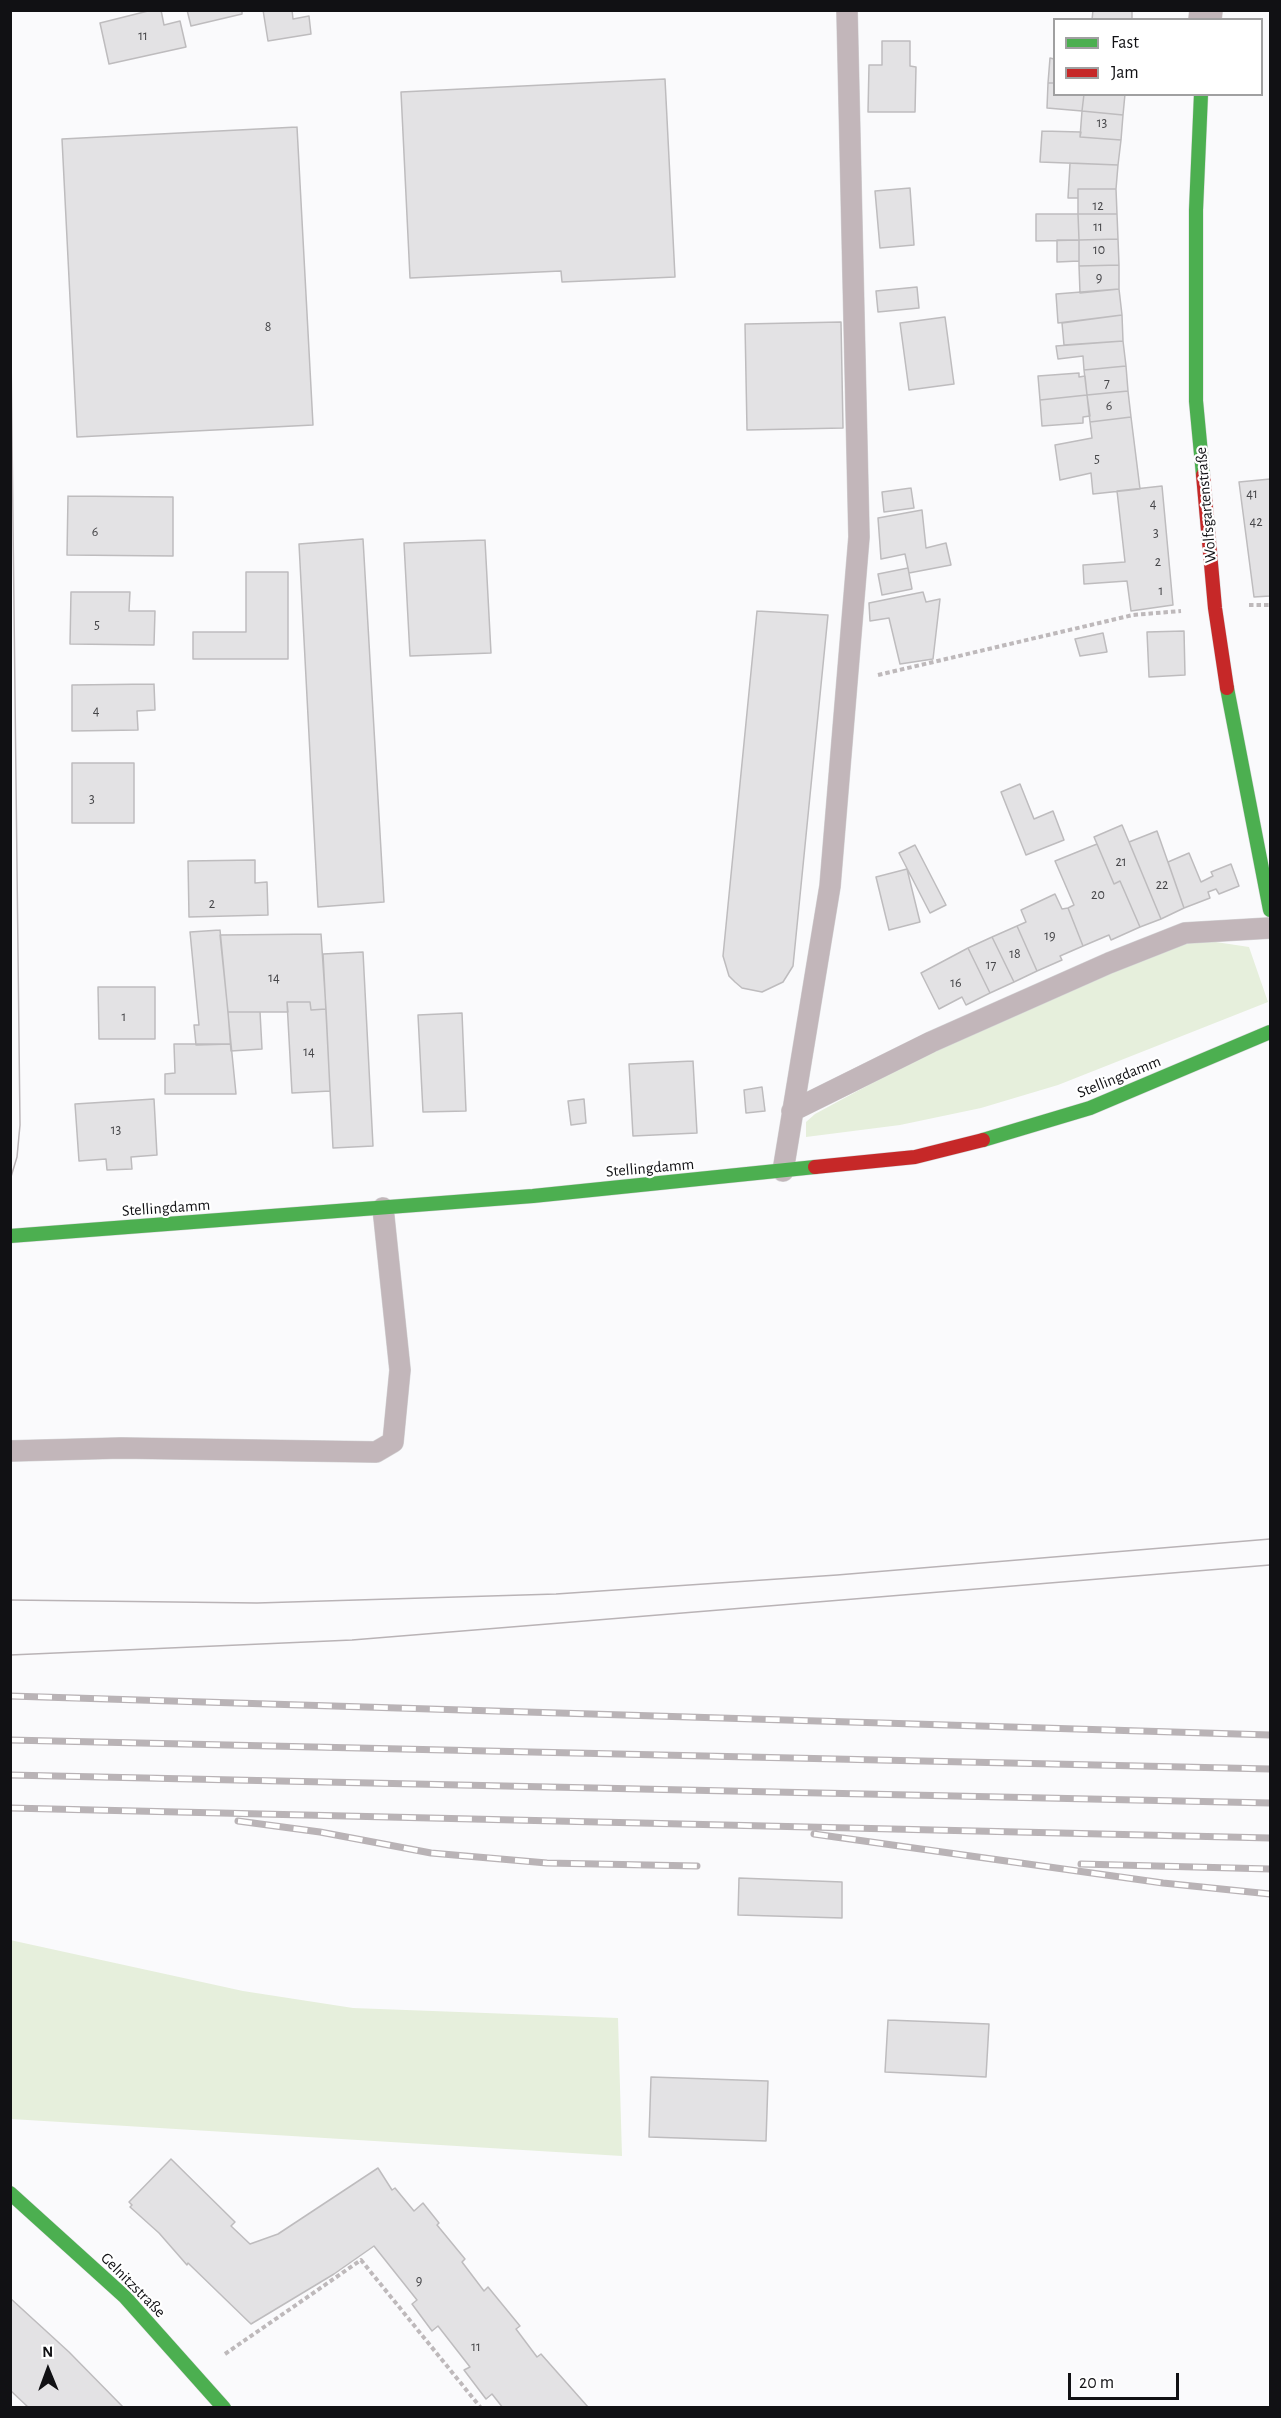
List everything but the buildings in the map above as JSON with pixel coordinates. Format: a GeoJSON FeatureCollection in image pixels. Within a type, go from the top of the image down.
{"type":"FeatureCollection","features":[{"type":"Feature","properties":{"kind":"street","name":"Wolfsgartenstraße"},"geometry":{"type":"LineString","coordinates":[[1201,96],[1196,210],[1196,401],[1215,608],[1231,717],[1270,909]]}},
{"type":"Feature","properties":{"kind":"street","name":"Stellingdamm"},"geometry":{"type":"LineString","coordinates":[[10,1236],[383,1208],[915,1157],[1030,1128],[1090,1108],[1270,1032]]}},
{"type":"Feature","properties":{"kind":"street","name":"Gelnitzstraße"},"geometry":{"type":"LineString","coordinates":[[10,2193],[125,2297],[224,2408]]}},
{"type":"Feature","properties":{"kind":"lane"},"geometry":{"type":"LineString","coordinates":[[783,1171],[830,886],[859,537],[847,10]]}},
{"type":"Feature","properties":{"kind":"lane"},"geometry":{"type":"LineString","coordinates":[[792,1111],[931,1042],[1109,963],[1185,933],[1270,928]]}},
{"type":"Feature","properties":{"kind":"lane"},"geometry":{"type":"LineString","coordinates":[[10,1451],[121,1448],[376,1452],[393,1442],[400,1370],[383,1208]]}},
{"type":"Feature","properties":{"kind":"path"},"geometry":{"type":"LineString","coordinates":[[848,683],[1133,615],[1185,611]]}},
{"type":"Feature","properties":{"kind":"path"},"geometry":{"type":"LineString","coordinates":[[224,2355],[361,2260],[481,2408]]}},
{"type":"Feature","properties":{"kind":"green space"},"geometry":{"type":"Polygon","coordinates":[[[1196,939],[1249,947],[1268,1002],[1058,1085],[981,1108],[900,1125],[806,1137],[806,1122],[815,1114],[887,1075],[975,1031],[1125,964],[1196,939]]]}},
{"type":"Feature","properties":{"kind":"green space"},"geometry":{"type":"Polygon","coordinates":[[[10,1940],[243,1991],[353,2008],[618,2018],[622,2156],[11,2119],[10,1940]]]}},
{"type":"Feature","properties":{"kind":"tram line"},"geometry":{"type":"LineString","coordinates":[[10,264],[20,1125],[17,1157],[10,1180]]}},
{"type":"Feature","properties":{"kind":"tram line"},"geometry":{"type":"LineString","coordinates":[[10,1600],[257,1603],[556,1594],[837,1575],[1270,1539]]}},
{"type":"Feature","properties":{"kind":"tram line"},"geometry":{"type":"LineString","coordinates":[[10,1655],[352,1640],[1270,1565]]}},
{"type":"Feature","properties":{"kind":"railway"},"geometry":{"type":"LineString","coordinates":[[10,1696],[1270,1735]]}},
{"type":"Feature","properties":{"kind":"railway"},"geometry":{"type":"LineString","coordinates":[[10,1740],[1270,1769]]}},
{"type":"Feature","properties":{"kind":"railway"},"geometry":{"type":"LineString","coordinates":[[10,1775],[1270,1803]]}},
{"type":"Feature","properties":{"kind":"railway"},"geometry":{"type":"LineString","coordinates":[[10,1808],[1270,1838]]}},
{"type":"Feature","properties":{"kind":"railway"},"geometry":{"type":"LineString","coordinates":[[238,1821],[320,1832],[431,1853],[547,1863],[697,1866]]}},
{"type":"Feature","properties":{"kind":"railway"},"geometry":{"type":"LineString","coordinates":[[814,1834],[1163,1883],[1270,1894]]}},
{"type":"Feature","properties":{"kind":"railway"},"geometry":{"type":"LineString","coordinates":[[1081,1864],[1270,1869]]}},
{"type":"Feature","properties":{"kind":"traffic: fast"},"geometry":{"type":"LineString","coordinates":[[1201,96],[1196,210],[1196,401],[1203,475]]}},
{"type":"Feature","properties":{"kind":"traffic: fast"},"geometry":{"type":"LineString","coordinates":[[1227,688],[1270,910]]}},
{"type":"Feature","properties":{"kind":"traffic: fast"},"geometry":{"type":"LineString","coordinates":[[983,1140],[1090,1108],[1270,1032]]}},
{"type":"Feature","properties":{"kind":"traffic: fast"},"geometry":{"type":"LineString","coordinates":[[10,1236],[533,1196],[815,1167]]}},
{"type":"Feature","properties":{"kind":"traffic: fast"},"geometry":{"type":"LineString","coordinates":[[10,2193],[125,2297],[224,2408]]}},
{"type":"Feature","properties":{"kind":"traffic: jam"},"geometry":{"type":"LineString","coordinates":[[1203,475],[1215,608],[1227,688]]}},
{"type":"Feature","properties":{"kind":"traffic: jam"},"geometry":{"type":"LineString","coordinates":[[815,1167],[915,1157],[983,1140]]}}]}
